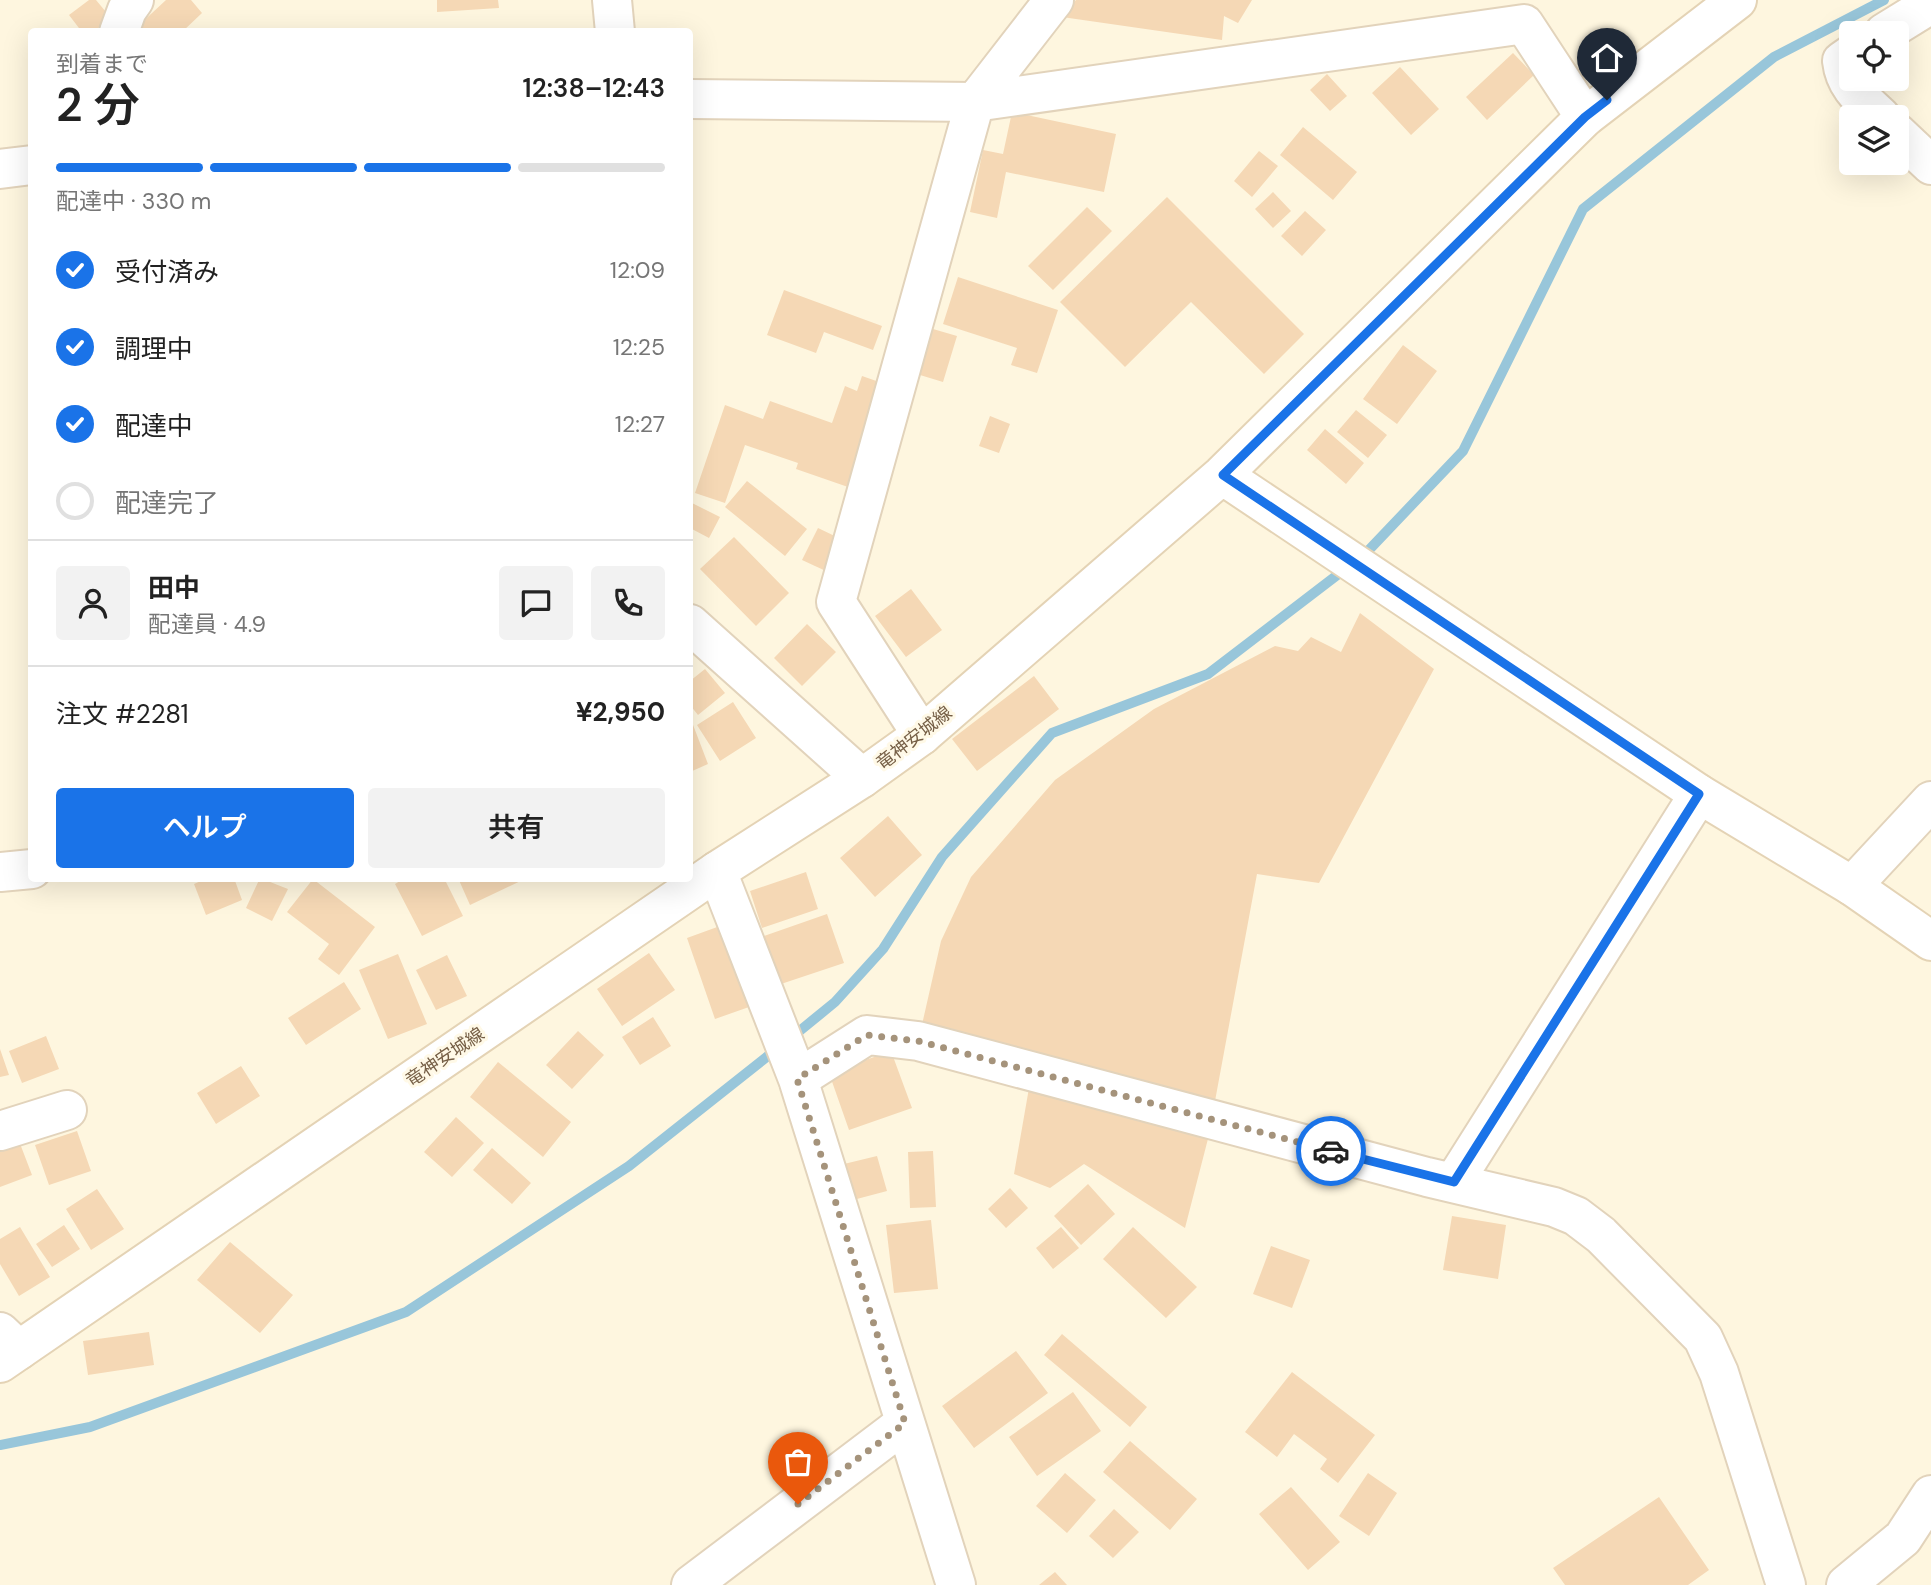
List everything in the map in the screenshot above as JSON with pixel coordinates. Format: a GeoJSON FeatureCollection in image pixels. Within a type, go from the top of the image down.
{"type":"FeatureCollection","features":[{"type":"Feature","properties":{"kind":"street"},"geometry":{"type":"LineString","coordinates":[[120,28],[134,0]]}},
{"type":"Feature","properties":{"kind":"street"},"geometry":{"type":"LineString","coordinates":[[612,0],[615,28]]}},
{"type":"Feature","properties":{"kind":"street"},"geometry":{"type":"LineString","coordinates":[[922,735],[836,602],[975,102],[1054,0]]}},
{"type":"Feature","properties":{"kind":"street"},"geometry":{"type":"LineString","coordinates":[[1903,21],[1931,4]]}},
{"type":"Feature","properties":{"kind":"street","name":"竜神安城線"},"geometry":{"type":"LineString","coordinates":[[6,1348],[717,871],[862,778],[922,735],[1223,475],[1585,117],[1715,6]]}},
{"type":"Feature","properties":{"kind":"street"},"geometry":{"type":"LineString","coordinates":[[693,99],[975,102],[1524,24],[1585,117]]}},
{"type":"Feature","properties":{"kind":"street"},"geometry":{"type":"LineString","coordinates":[[1853,91],[1868,105]]}},
{"type":"Feature","properties":{"kind":"street"},"geometry":{"type":"LineString","coordinates":[[1909,144],[1931,165]]}},
{"type":"Feature","properties":{"kind":"street"},"geometry":{"type":"LineString","coordinates":[[0,169],[28,166]]}},
{"type":"Feature","properties":{"kind":"street"},"geometry":{"type":"LineString","coordinates":[[1223,475],[1699,794],[1852,886],[1931,941]]}},
{"type":"Feature","properties":{"kind":"street"},"geometry":{"type":"LineString","coordinates":[[695,642],[862,778]]}},
{"type":"Feature","properties":{"kind":"street"},"geometry":{"type":"LineString","coordinates":[[1454,1182],[1699,794]]}},
{"type":"Feature","properties":{"kind":"street"},"geometry":{"type":"LineString","coordinates":[[1852,886],[1931,801]]}},
{"type":"Feature","properties":{"kind":"street"},"geometry":{"type":"LineString","coordinates":[[0,872],[28,869]]}},
{"type":"Feature","properties":{"kind":"street"},"geometry":{"type":"LineString","coordinates":[[717,871],[797,1079],[956,1585]]}},
{"type":"Feature","properties":{"kind":"street"},"geometry":{"type":"LineString","coordinates":[[797,1079],[867,1035],[918,1041],[1554,1207],[1576,1216],[1601,1235],[1703,1338],[1719,1373],[1786,1585]]}},
{"type":"Feature","properties":{"kind":"street"},"geometry":{"type":"LineString","coordinates":[[0,1131],[68,1110]]}},
{"type":"Feature","properties":{"kind":"street"},"geometry":{"type":"LineString","coordinates":[[691,1585],[905,1423]]}},
{"type":"Feature","properties":{"kind":"street"},"geometry":{"type":"LineString","coordinates":[[1846,1585],[1903,1538],[1931,1495]]}},
{"type":"Feature","properties":{"kind":"building"},"geometry":{"type":"Polygon","coordinates":[[[89,0],[96,0],[111,18],[98,28],[79,28],[69,15],[89,0]]]}},
{"type":"Feature","properties":{"kind":"building"},"geometry":{"type":"Polygon","coordinates":[[[166,0],[191,0],[202,13],[186,28],[137,27],[166,0]]]}},
{"type":"Feature","properties":{"kind":"building"},"geometry":{"type":"Polygon","coordinates":[[[437,0],[498,0],[499,8],[437,12],[437,0]]]}},
{"type":"Feature","properties":{"kind":"building"},"geometry":{"type":"Polygon","coordinates":[[[1076,0],[1252,0],[1238,23],[1224,16],[1222,40],[1062,17],[1076,0]]]}},
{"type":"Feature","properties":{"kind":"building"},"geometry":{"type":"Polygon","coordinates":[[[1513,53],[1534,75],[1487,120],[1466,97],[1513,53]]]}},
{"type":"Feature","properties":{"kind":"building"},"geometry":{"type":"Polygon","coordinates":[[[1400,67],[1439,109],[1411,135],[1372,93],[1400,67]]]}},
{"type":"Feature","properties":{"kind":"building"},"geometry":{"type":"Polygon","coordinates":[[[1327,74],[1347,96],[1330,111],[1310,90],[1327,74]]]}},
{"type":"Feature","properties":{"kind":"building"},"geometry":{"type":"Polygon","coordinates":[[[1012,112],[1116,134],[1104,192],[1006,172],[997,218],[970,212],[983,150],[1003,154],[1012,112]]]}},
{"type":"Feature","properties":{"kind":"building"},"geometry":{"type":"Polygon","coordinates":[[[1303,127],[1357,172],[1333,200],[1280,155],[1303,127]]]}},
{"type":"Feature","properties":{"kind":"building"},"geometry":{"type":"Polygon","coordinates":[[[1259,151],[1278,166],[1252,197],[1234,181],[1259,151]]]}},
{"type":"Feature","properties":{"kind":"building"},"geometry":{"type":"Polygon","coordinates":[[[1273,192],[1291,211],[1273,228],[1255,209],[1273,192]]]}},
{"type":"Feature","properties":{"kind":"building"},"geometry":{"type":"Polygon","coordinates":[[[1167,197],[1304,334],[1264,374],[1191,302],[1125,367],[1060,302],[1167,197]]]}},
{"type":"Feature","properties":{"kind":"building"},"geometry":{"type":"Polygon","coordinates":[[[1087,207],[1112,231],[1053,290],[1028,266],[1087,207]]]}},
{"type":"Feature","properties":{"kind":"building"},"geometry":{"type":"Polygon","coordinates":[[[1305,211],[1326,230],[1302,256],[1281,236],[1305,211]]]}},
{"type":"Feature","properties":{"kind":"building"},"geometry":{"type":"Polygon","coordinates":[[[958,277],[1058,310],[1037,373],[1011,365],[1017,348],[943,324],[958,277]]]}},
{"type":"Feature","properties":{"kind":"building"},"geometry":{"type":"Polygon","coordinates":[[[784,290],[882,326],[873,350],[824,332],[816,353],[767,335],[784,290]]]}},
{"type":"Feature","properties":{"kind":"building"},"geometry":{"type":"Polygon","coordinates":[[[933,329],[957,336],[943,382],[920,375],[933,329]]]}},
{"type":"Feature","properties":{"kind":"building"},"geometry":{"type":"Polygon","coordinates":[[[1403,345],[1437,371],[1397,424],[1363,399],[1403,345]]]}},
{"type":"Feature","properties":{"kind":"building"},"geometry":{"type":"Polygon","coordinates":[[[862,376],[885,384],[848,487],[796,469],[798,463],[745,445],[725,503],[695,493],[725,405],[763,419],[770,401],[832,423],[845,386],[857,391],[862,376]]]}},
{"type":"Feature","properties":{"kind":"building"},"geometry":{"type":"Polygon","coordinates":[[[1356,410],[1387,435],[1368,458],[1337,432],[1356,410]]]}},
{"type":"Feature","properties":{"kind":"building"},"geometry":{"type":"Polygon","coordinates":[[[990,416],[1010,424],[999,453],[979,446],[990,416]]]}},
{"type":"Feature","properties":{"kind":"building"},"geometry":{"type":"Polygon","coordinates":[[[1325,429],[1364,463],[1346,484],[1307,450],[1325,429]]]}},
{"type":"Feature","properties":{"kind":"building"},"geometry":{"type":"Polygon","coordinates":[[[747,481],[807,529],[785,556],[725,507],[747,481]]]}},
{"type":"Feature","properties":{"kind":"building"},"geometry":{"type":"Polygon","coordinates":[[[693,504],[720,517],[709,538],[693,530],[693,504]]]}},
{"type":"Feature","properties":{"kind":"building"},"geometry":{"type":"Polygon","coordinates":[[[818,528],[843,540],[828,572],[802,560],[818,528]]]}},
{"type":"Feature","properties":{"kind":"building"},"geometry":{"type":"Polygon","coordinates":[[[734,537],[789,593],[756,626],[700,569],[734,537]]]}},
{"type":"Feature","properties":{"kind":"building"},"geometry":{"type":"Polygon","coordinates":[[[911,589],[942,630],[906,657],[875,616],[911,589]]]}},
{"type":"Feature","properties":{"kind":"building"},"geometry":{"type":"Polygon","coordinates":[[[1360,613],[1434,669],[1319,883],[1257,874],[1215,1101],[921,1029],[941,941],[971,877],[1055,780],[1154,709],[1275,646],[1298,651],[1311,637],[1341,652],[1360,613]]]}},
{"type":"Feature","properties":{"kind":"building"},"geometry":{"type":"Polygon","coordinates":[[[807,624],[836,652],[802,686],[774,658],[807,624]]]}},
{"type":"Feature","properties":{"kind":"building"},"geometry":{"type":"Polygon","coordinates":[[[705,669],[725,693],[698,715],[693,709],[693,679],[705,669]]]}},
{"type":"Feature","properties":{"kind":"building"},"geometry":{"type":"Polygon","coordinates":[[[1034,676],[1059,709],[977,771],[952,739],[1034,676]]]}},
{"type":"Feature","properties":{"kind":"building"},"geometry":{"type":"Polygon","coordinates":[[[733,702],[756,738],[720,761],[697,725],[733,702]]]}},
{"type":"Feature","properties":{"kind":"building"},"geometry":{"type":"Polygon","coordinates":[[[693,725],[708,764],[693,771],[693,725]]]}},
{"type":"Feature","properties":{"kind":"building"},"geometry":{"type":"Polygon","coordinates":[[[888,816],[922,855],[875,897],[840,858],[888,816]]]}},
{"type":"Feature","properties":{"kind":"building"},"geometry":{"type":"Polygon","coordinates":[[[806,872],[818,909],[762,928],[750,891],[806,872]]]}},
{"type":"Feature","properties":{"kind":"building"},"geometry":{"type":"Polygon","coordinates":[[[235,882],[242,900],[206,915],[194,884],[235,882]]]}},
{"type":"Feature","properties":{"kind":"building"},"geometry":{"type":"Polygon","coordinates":[[[258,882],[270,882],[288,889],[272,921],[246,908],[258,882]]]}},
{"type":"Feature","properties":{"kind":"building"},"geometry":{"type":"Polygon","coordinates":[[[311,882],[317,882],[375,927],[339,975],[318,959],[329,944],[287,912],[311,882]]]}},
{"type":"Feature","properties":{"kind":"building"},"geometry":{"type":"Polygon","coordinates":[[[446,882],[463,916],[422,936],[395,884],[446,882]]]}},
{"type":"Feature","properties":{"kind":"building"},"geometry":{"type":"Polygon","coordinates":[[[460,882],[519,882],[470,905],[460,882]]]}},
{"type":"Feature","properties":{"kind":"building"},"geometry":{"type":"Polygon","coordinates":[[[827,914],[844,963],[781,984],[764,936],[827,914]]]}},
{"type":"Feature","properties":{"kind":"building"},"geometry":{"type":"Polygon","coordinates":[[[720,926],[749,1007],[715,1019],[687,938],[720,926]]]}},
{"type":"Feature","properties":{"kind":"building"},"geometry":{"type":"Polygon","coordinates":[[[649,953],[675,990],[622,1026],[597,989],[649,953]]]}},
{"type":"Feature","properties":{"kind":"building"},"geometry":{"type":"Polygon","coordinates":[[[398,954],[427,1024],[388,1039],[359,970],[398,954]]]}},
{"type":"Feature","properties":{"kind":"building"},"geometry":{"type":"Polygon","coordinates":[[[447,955],[467,996],[436,1010],[416,970],[447,955]]]}},
{"type":"Feature","properties":{"kind":"building"},"geometry":{"type":"Polygon","coordinates":[[[344,982],[361,1009],[306,1045],[288,1018],[344,982]]]}},
{"type":"Feature","properties":{"kind":"building"},"geometry":{"type":"Polygon","coordinates":[[[653,1017],[671,1046],[640,1065],[622,1037],[653,1017]]]}},
{"type":"Feature","properties":{"kind":"building"},"geometry":{"type":"Polygon","coordinates":[[[578,1031],[604,1055],[572,1089],[546,1065],[578,1031]]]}},
{"type":"Feature","properties":{"kind":"building"},"geometry":{"type":"Polygon","coordinates":[[[46,1036],[59,1069],[22,1083],[9,1051],[46,1036]]]}},
{"type":"Feature","properties":{"kind":"building"},"geometry":{"type":"Polygon","coordinates":[[[0,1049],[9,1075],[0,1077],[0,1049]]]}},
{"type":"Feature","properties":{"kind":"building"},"geometry":{"type":"Polygon","coordinates":[[[891,1051],[912,1108],[849,1130],[829,1073],[891,1051]]]}},
{"type":"Feature","properties":{"kind":"building"},"geometry":{"type":"Polygon","coordinates":[[[498,1062],[571,1122],[543,1157],[470,1097],[498,1062]]]}},
{"type":"Feature","properties":{"kind":"building"},"geometry":{"type":"Polygon","coordinates":[[[241,1066],[260,1096],[216,1124],[197,1093],[241,1066]]]}},
{"type":"Feature","properties":{"kind":"building"},"geometry":{"type":"Polygon","coordinates":[[[1029,1088],[1210,1131],[1185,1228],[1084,1164],[1050,1188],[1014,1174],[1029,1088]]]}},
{"type":"Feature","properties":{"kind":"building"},"geometry":{"type":"Polygon","coordinates":[[[456,1117],[484,1143],[452,1177],[424,1152],[456,1117]]]}},
{"type":"Feature","properties":{"kind":"building"},"geometry":{"type":"Polygon","coordinates":[[[77,1131],[91,1171],[49,1185],[35,1145],[77,1131]]]}},
{"type":"Feature","properties":{"kind":"building"},"geometry":{"type":"Polygon","coordinates":[[[19,1141],[32,1175],[0,1187],[0,1149],[19,1141]]]}},
{"type":"Feature","properties":{"kind":"building"},"geometry":{"type":"Polygon","coordinates":[[[492,1148],[531,1183],[512,1204],[473,1170],[492,1148]]]}},
{"type":"Feature","properties":{"kind":"building"},"geometry":{"type":"Polygon","coordinates":[[[933,1151],[936,1207],[910,1208],[908,1152],[933,1151]]]}},
{"type":"Feature","properties":{"kind":"building"},"geometry":{"type":"Polygon","coordinates":[[[877,1156],[887,1191],[853,1200],[844,1164],[877,1156]]]}},
{"type":"Feature","properties":{"kind":"building"},"geometry":{"type":"Polygon","coordinates":[[[1088,1184],[1115,1214],[1081,1245],[1054,1216],[1088,1184]]]}},
{"type":"Feature","properties":{"kind":"building"},"geometry":{"type":"Polygon","coordinates":[[[1010,1188],[1028,1208],[1006,1228],[988,1209],[1010,1188]]]}},
{"type":"Feature","properties":{"kind":"building"},"geometry":{"type":"Polygon","coordinates":[[[97,1189],[124,1229],[91,1250],[66,1209],[97,1189]]]}},
{"type":"Feature","properties":{"kind":"building"},"geometry":{"type":"Polygon","coordinates":[[[1452,1216],[1506,1225],[1498,1279],[1443,1270],[1452,1216]]]}},
{"type":"Feature","properties":{"kind":"building"},"geometry":{"type":"Polygon","coordinates":[[[931,1220],[938,1289],[894,1293],[886,1225],[931,1220]]]}},
{"type":"Feature","properties":{"kind":"building"},"geometry":{"type":"Polygon","coordinates":[[[64,1225],[80,1249],[52,1267],[36,1244],[64,1225]]]}},
{"type":"Feature","properties":{"kind":"building"},"geometry":{"type":"Polygon","coordinates":[[[20,1227],[50,1277],[19,1296],[0,1264],[0,1239],[20,1227]]]}},
{"type":"Feature","properties":{"kind":"building"},"geometry":{"type":"Polygon","coordinates":[[[1061,1227],[1079,1248],[1053,1269],[1036,1248],[1061,1227]]]}},
{"type":"Feature","properties":{"kind":"building"},"geometry":{"type":"Polygon","coordinates":[[[1133,1227],[1197,1287],[1166,1318],[1103,1259],[1133,1227]]]}},
{"type":"Feature","properties":{"kind":"building"},"geometry":{"type":"Polygon","coordinates":[[[230,1242],[293,1295],[260,1333],[197,1280],[230,1242]]]}},
{"type":"Feature","properties":{"kind":"building"},"geometry":{"type":"Polygon","coordinates":[[[1271,1246],[1310,1260],[1292,1308],[1253,1294],[1271,1246]]]}},
{"type":"Feature","properties":{"kind":"building"},"geometry":{"type":"Polygon","coordinates":[[[149,1332],[154,1365],[88,1375],[83,1341],[149,1332]]]}},
{"type":"Feature","properties":{"kind":"building"},"geometry":{"type":"Polygon","coordinates":[[[1062,1334],[1147,1407],[1130,1427],[1044,1355],[1062,1334]]]}},
{"type":"Feature","properties":{"kind":"building"},"geometry":{"type":"Polygon","coordinates":[[[1016,1351],[1048,1393],[974,1448],[942,1406],[1016,1351]]]}},
{"type":"Feature","properties":{"kind":"building"},"geometry":{"type":"Polygon","coordinates":[[[1292,1372],[1375,1435],[1338,1483],[1320,1469],[1327,1459],[1294,1434],[1277,1457],[1245,1432],[1292,1372]]]}},
{"type":"Feature","properties":{"kind":"building"},"geometry":{"type":"Polygon","coordinates":[[[1073,1392],[1101,1431],[1037,1476],[1009,1437],[1073,1392]]]}},
{"type":"Feature","properties":{"kind":"building"},"geometry":{"type":"Polygon","coordinates":[[[1130,1441],[1197,1499],[1170,1530],[1103,1472],[1130,1441]]]}},
{"type":"Feature","properties":{"kind":"building"},"geometry":{"type":"Polygon","coordinates":[[[1065,1473],[1096,1500],[1067,1533],[1036,1506],[1065,1473]]]}},
{"type":"Feature","properties":{"kind":"building"},"geometry":{"type":"Polygon","coordinates":[[[1368,1473],[1397,1493],[1369,1536],[1339,1516],[1368,1473]]]}},
{"type":"Feature","properties":{"kind":"building"},"geometry":{"type":"Polygon","coordinates":[[[1291,1487],[1340,1542],[1308,1570],[1259,1514],[1291,1487]]]}},
{"type":"Feature","properties":{"kind":"building"},"geometry":{"type":"Polygon","coordinates":[[[1659,1497],[1709,1570],[1688,1585],[1565,1585],[1553,1568],[1659,1497]]]}},
{"type":"Feature","properties":{"kind":"building"},"geometry":{"type":"Polygon","coordinates":[[[1114,1509],[1139,1532],[1113,1558],[1089,1536],[1114,1509]]]}},
{"type":"Feature","properties":{"kind":"building"},"geometry":{"type":"Polygon","coordinates":[[[1055,1572],[1067,1585],[1039,1585],[1055,1572]]]}},
{"type":"Feature","properties":{"kind":"waterway"},"geometry":{"type":"LineString","coordinates":[[791,1038],[835,1002],[883,949],[942,857],[1052,733],[1208,674],[1366,553],[1463,451],[1583,209],[1774,57],[1884,0]]}},
{"type":"Feature","properties":{"kind":"waterway"},"geometry":{"type":"LineString","coordinates":[[0,1445],[90,1427],[406,1312],[629,1166],[778,1048]]}},
{"type":"Feature","properties":{"kind":"way so far"},"geometry":{"type":"LineString","coordinates":[[798,1504],[905,1423],[797,1079],[867,1035],[918,1041],[1331,1151]]}},
{"type":"Feature","properties":{"kind":"route"},"geometry":{"type":"LineString","coordinates":[[1331,1151],[1454,1182],[1699,794],[1223,475],[1585,117],[1607,100]]}}]}
